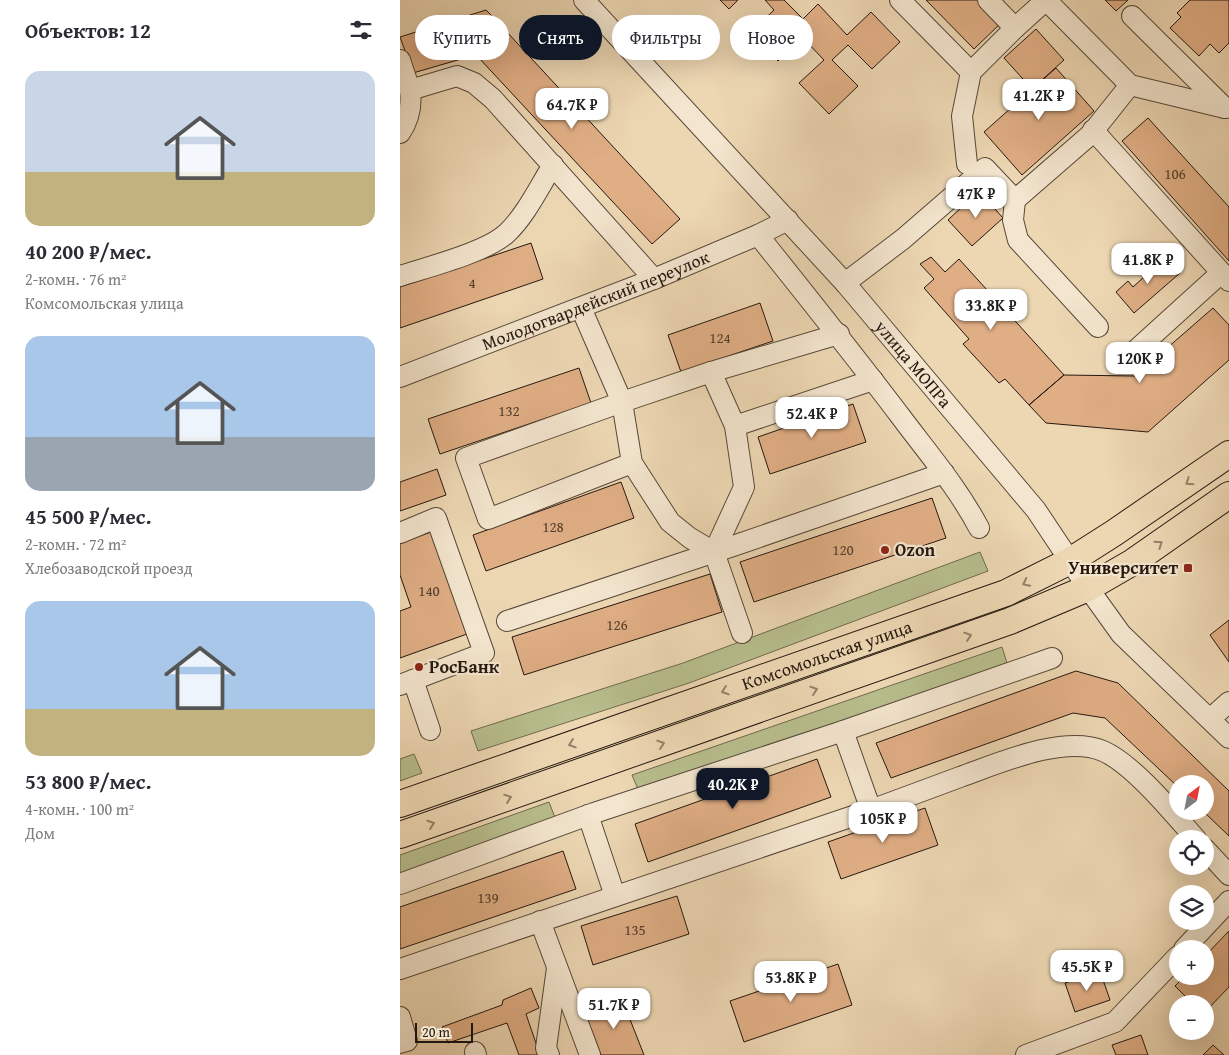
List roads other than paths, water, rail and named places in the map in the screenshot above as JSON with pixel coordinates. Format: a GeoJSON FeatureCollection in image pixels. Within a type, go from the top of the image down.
{"type":"FeatureCollection","features":[{"type":"Feature","properties":{"kind":"main road","name":"Комсомольская улица"},"geometry":{"type":"LineString","coordinates":[[400,804],[1006,593],[1070,561],[1229,454]]}},
{"type":"Feature","properties":{"kind":"main road","name":"Комсомольская улица"},"geometry":{"type":"LineString","coordinates":[[400,835],[1010,621],[1088,588],[1133,562],[1229,495]]}},
{"type":"Feature","properties":{"kind":"street","name":"улица МОПРа"},"geometry":{"type":"LineString","coordinates":[[584,0],[845,283],[1036,510],[1121,634],[1229,738]]}},
{"type":"Feature","properties":{"kind":"street"},"geometry":{"type":"LineString","coordinates":[[900,0],[971,72]]}},
{"type":"Feature","properties":{"kind":"street"},"geometry":{"type":"LineString","coordinates":[[988,0],[1015,28]]}},
{"type":"Feature","properties":{"kind":"street"},"geometry":{"type":"LineString","coordinates":[[967,164],[962,116],[971,72],[1046,0],[1130,85],[1227,109]]}},
{"type":"Feature","properties":{"kind":"street"},"geometry":{"type":"LineString","coordinates":[[1132,16],[1227,109]]}},
{"type":"Feature","properties":{"kind":"street"},"geometry":{"type":"LineString","coordinates":[[400,60],[410,90],[411,102],[400,133]]}},
{"type":"Feature","properties":{"kind":"street"},"geometry":{"type":"LineString","coordinates":[[410,90],[457,76],[474,83],[493,99],[654,279]]}},
{"type":"Feature","properties":{"kind":"street"},"geometry":{"type":"LineString","coordinates":[[1098,327],[1018,240],[1013,220],[1015,200],[1093,130],[1130,85]]}},
{"type":"Feature","properties":{"kind":"street"},"geometry":{"type":"LineString","coordinates":[[1093,130],[1225,277],[1124,361]]}},
{"type":"Feature","properties":{"kind":"street"},"geometry":{"type":"LineString","coordinates":[[400,276],[474,251],[498,240],[514,225],[553,165]]}},
{"type":"Feature","properties":{"kind":"street"},"geometry":{"type":"LineString","coordinates":[[845,283],[904,239],[985,168],[1015,200]]}},
{"type":"Feature","properties":{"kind":"street","name":"Молодогвардейский переулок"},"geometry":{"type":"LineString","coordinates":[[400,377],[654,279],[758,235],[788,220]]}},
{"type":"Feature","properties":{"kind":"street"},"geometry":{"type":"LineString","coordinates":[[758,235],[839,334],[944,473],[971,512],[979,528]]}},
{"type":"Feature","properties":{"kind":"street"},"geometry":{"type":"LineString","coordinates":[[581,308],[622,402],[632,463],[670,522],[690,538],[714,552],[742,633]]}},
{"type":"Feature","properties":{"kind":"street"},"geometry":{"type":"LineString","coordinates":[[632,463],[488,519],[466,458],[711,372],[839,334]]}},
{"type":"Feature","properties":{"kind":"street"},"geometry":{"type":"LineString","coordinates":[[711,372],[735,426],[744,487],[714,552]]}},
{"type":"Feature","properties":{"kind":"street"},"geometry":{"type":"LineString","coordinates":[[735,426],[873,380]]}},
{"type":"Feature","properties":{"kind":"street"},"geometry":{"type":"LineString","coordinates":[[507,621],[944,473]]}},
{"type":"Feature","properties":{"kind":"street"},"geometry":{"type":"LineString","coordinates":[[400,533],[436,518],[484,653],[406,682],[430,730]]}},
{"type":"Feature","properties":{"kind":"street"},"geometry":{"type":"LineString","coordinates":[[400,884],[588,815],[844,731],[1052,658]]}},
{"type":"Feature","properties":{"kind":"street"},"geometry":{"type":"LineString","coordinates":[[1210,719],[1229,702]]}},
{"type":"Feature","properties":{"kind":"street"},"geometry":{"type":"LineString","coordinates":[[844,731],[871,810]]}},
{"type":"Feature","properties":{"kind":"street"},"geometry":{"type":"LineString","coordinates":[[400,969],[871,810],[1028,753],[1071,746],[1090,746],[1115,757],[1133,772],[1188,830]]}},
{"type":"Feature","properties":{"kind":"street"},"geometry":{"type":"LineString","coordinates":[[588,815],[615,896]]}},
{"type":"Feature","properties":{"kind":"street"},"geometry":{"type":"LineString","coordinates":[[1214,859],[1229,875]]}},
{"type":"Feature","properties":{"kind":"street"},"geometry":{"type":"LineString","coordinates":[[1193,940],[1229,902]]}},
{"type":"Feature","properties":{"kind":"street"},"geometry":{"type":"LineString","coordinates":[[540,921],[590,1055]]}},
{"type":"Feature","properties":{"kind":"street"},"geometry":{"type":"LineString","coordinates":[[1026,1055],[1115,1022],[1169,965]]}},
{"type":"Feature","properties":{"kind":"street"},"geometry":{"type":"LineString","coordinates":[[549,1055],[546,1048],[557,966]]}},
{"type":"Feature","properties":{"kind":"street"},"geometry":{"type":"LineString","coordinates":[[400,1017],[407,1041],[400,1043]]}},
{"type":"Feature","properties":{"kind":"place","name":"Ozon"},"geometry":{"type":"Point","coordinates":[885,550]}},
{"type":"Feature","properties":{"kind":"place","name":"Университет"},"geometry":{"type":"Point","coordinates":[1188,568]}},
{"type":"Feature","properties":{"kind":"place","name":"РосБанк"},"geometry":{"type":"Point","coordinates":[419,667]}}]}
